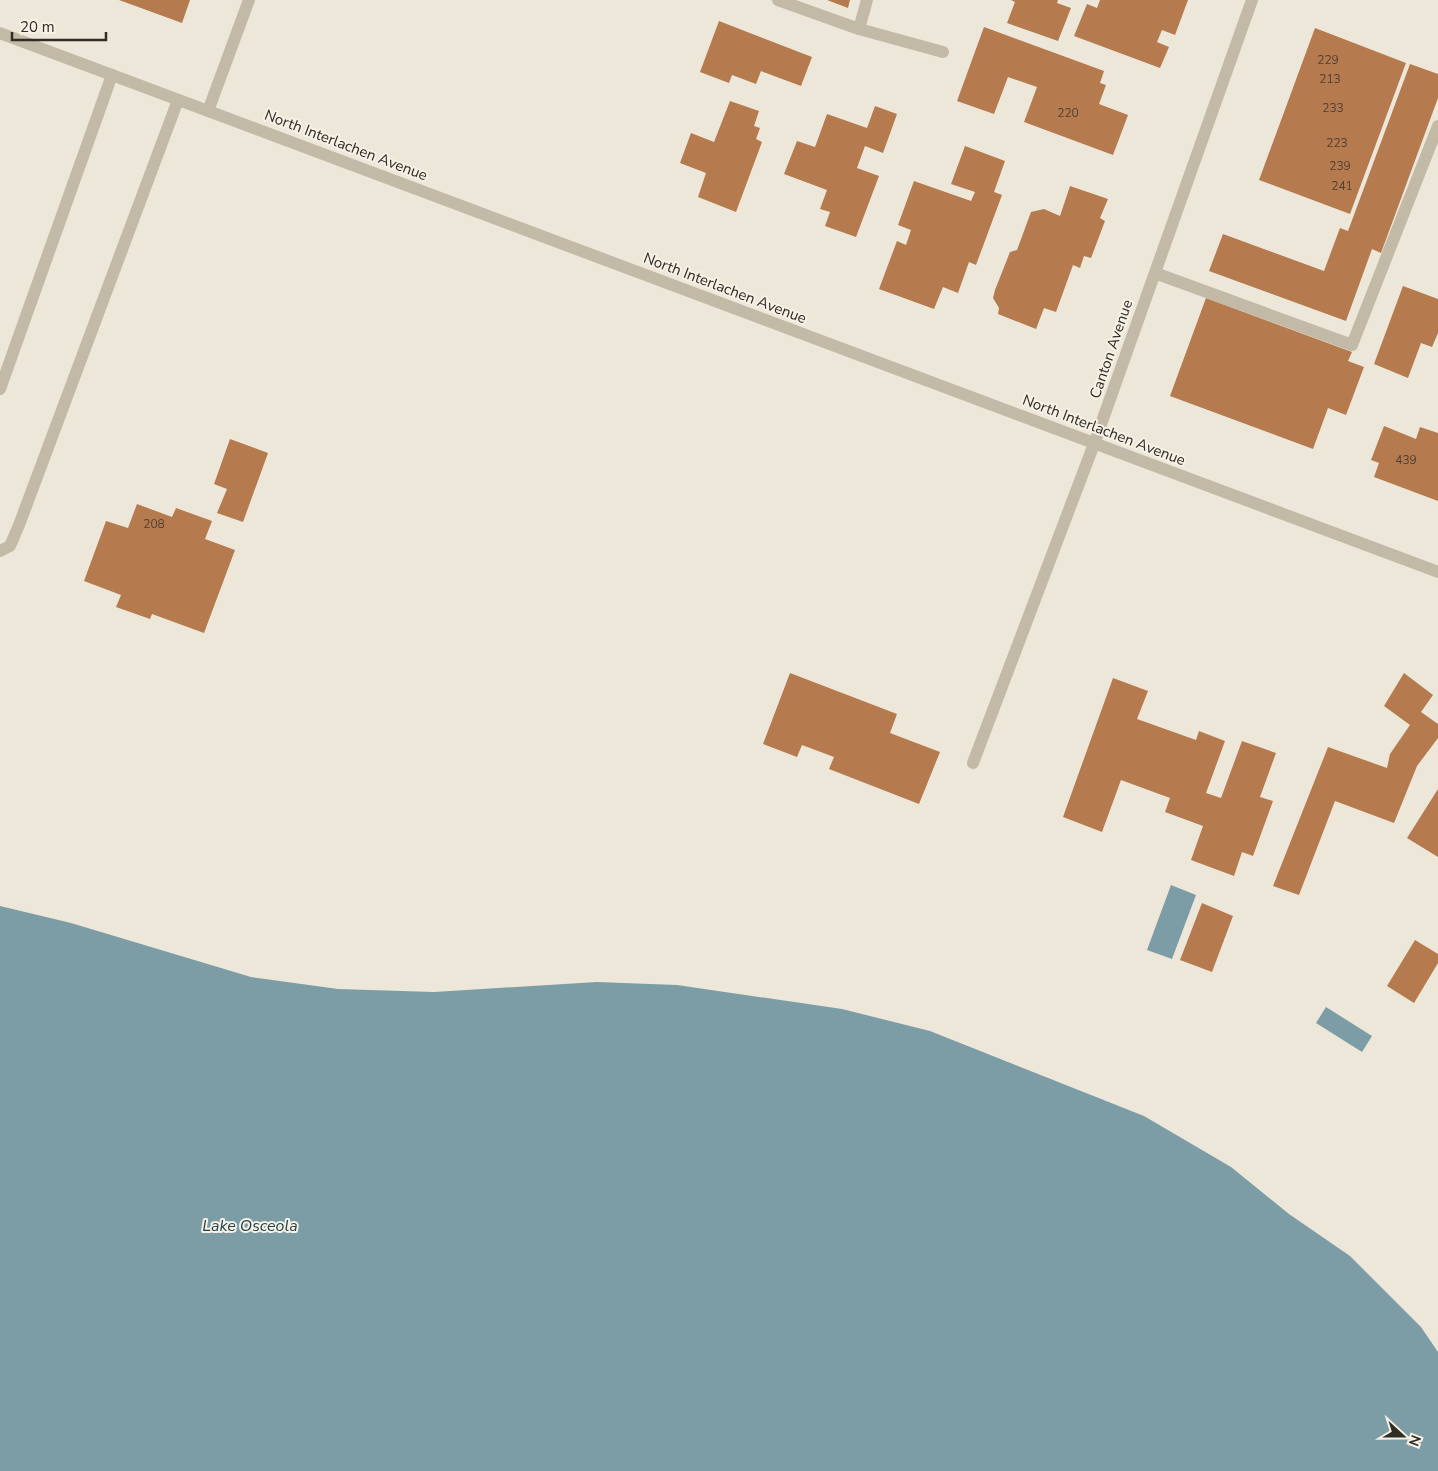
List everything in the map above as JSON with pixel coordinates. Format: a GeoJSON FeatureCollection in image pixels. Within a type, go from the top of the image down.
{"type":"FeatureCollection","features":[{"type":"Feature","properties":{"kind":"street"},"geometry":{"type":"LineString","coordinates":[[208,111],[249,0]]}},
{"type":"Feature","properties":{"kind":"street"},"geometry":{"type":"LineString","coordinates":[[778,0],[859,29],[943,52]]}},
{"type":"Feature","properties":{"kind":"street"},"geometry":{"type":"LineString","coordinates":[[859,29],[867,0]]}},
{"type":"Feature","properties":{"kind":"street","name":"Canton Avenue"},"geometry":{"type":"LineString","coordinates":[[973,763],[1094,444],[1252,0]]}},
{"type":"Feature","properties":{"kind":"street","name":"North Interlachen Avenue"},"geometry":{"type":"LineString","coordinates":[[0,33],[1438,572]]}},
{"type":"Feature","properties":{"kind":"street"},"geometry":{"type":"LineString","coordinates":[[0,389],[112,75]]}},
{"type":"Feature","properties":{"kind":"street"},"geometry":{"type":"LineString","coordinates":[[0,551],[10,546],[19,525],[178,100]]}},
{"type":"Feature","properties":{"kind":"street"},"geometry":{"type":"LineString","coordinates":[[1155,273],[1352,346],[1438,126]]}},
{"type":"Feature","properties":{"kind":"water"},"geometry":{"type":"Polygon","coordinates":[[[1171,885],[1196,895],[1172,959],[1147,950],[1171,885]]]}},
{"type":"Feature","properties":{"kind":"water","name":"Lake Osceola"},"geometry":{"type":"Polygon","coordinates":[[[0,906],[71,923],[251,977],[338,989],[434,992],[597,982],[677,985],[842,1009],[930,1031],[1144,1116],[1231,1167],[1289,1214],[1350,1256],[1421,1327],[1438,1352],[1438,1471],[0,1471],[0,906]]]}},
{"type":"Feature","properties":{"kind":"water"},"geometry":{"type":"Polygon","coordinates":[[[1326,1007],[1372,1036],[1362,1052],[1316,1023],[1326,1007]]]}},
{"type":"Feature","properties":{"kind":"building"},"geometry":{"type":"Polygon","coordinates":[[[119,0],[190,0],[182,23],[119,0]]]}},
{"type":"Feature","properties":{"kind":"building"},"geometry":{"type":"Polygon","coordinates":[[[827,0],[850,0],[848,8],[827,0]]]}},
{"type":"Feature","properties":{"kind":"building"},"geometry":{"type":"Polygon","coordinates":[[[1011,0],[1058,0],[1057,3],[1071,8],[1058,41],[1007,23],[1015,2],[1011,0]]]}},
{"type":"Feature","properties":{"kind":"building"},"geometry":{"type":"Polygon","coordinates":[[[1100,0],[1188,0],[1175,35],[1162,30],[1157,42],[1169,47],[1160,68],[1074,36],[1087,4],[1097,8],[1100,0]]]}},
{"type":"Feature","properties":{"kind":"building"},"geometry":{"type":"Polygon","coordinates":[[[719,21],[812,57],[801,86],[761,71],[756,84],[732,75],[729,83],[700,72],[719,21]]]}},
{"type":"Feature","properties":{"kind":"building"},"geometry":{"type":"Polygon","coordinates":[[[984,27],[1104,71],[1100,83],[1106,85],[1099,104],[1128,115],[1113,155],[1024,122],[1037,87],[1008,77],[994,114],[957,101],[984,27]]]}},
{"type":"Feature","properties":{"kind":"building"},"geometry":{"type":"Polygon","coordinates":[[[1315,28],[1406,63],[1350,214],[1259,180],[1315,28]]]}},
{"type":"Feature","properties":{"kind":"building"},"geometry":{"type":"Polygon","coordinates":[[[1410,64],[1438,74],[1438,98],[1381,253],[1372,249],[1346,321],[1209,271],[1223,234],[1324,271],[1340,228],[1348,231],[1410,64]]]}},
{"type":"Feature","properties":{"kind":"building"},"geometry":{"type":"Polygon","coordinates":[[[730,101],[759,111],[754,126],[760,128],[756,139],[762,142],[736,212],[698,197],[706,173],[680,163],[691,133],[714,142],[730,101]]]}},
{"type":"Feature","properties":{"kind":"building"},"geometry":{"type":"Polygon","coordinates":[[[875,106],[897,114],[883,153],[865,146],[857,168],[879,176],[856,237],[825,226],[830,212],[820,209],[827,190],[784,174],[797,141],[815,147],[827,114],[867,128],[875,106]]]}},
{"type":"Feature","properties":{"kind":"building"},"geometry":{"type":"Polygon","coordinates":[[[965,146],[1005,161],[994,192],[1002,195],[976,265],[969,262],[958,293],[943,287],[934,309],[879,289],[897,241],[906,245],[911,230],[898,225],[914,181],[971,201],[975,192],[951,184],[965,146]]]}},
{"type":"Feature","properties":{"kind":"building"},"geometry":{"type":"Polygon","coordinates":[[[1070,186],[1108,199],[1100,218],[1105,221],[1091,258],[1084,256],[1080,268],[1073,265],[1056,312],[1044,308],[1036,329],[998,314],[999,308],[993,298],[1010,252],[1017,250],[1031,212],[1044,209],[1060,216],[1070,186]]]}},
{"type":"Feature","properties":{"kind":"building"},"geometry":{"type":"Polygon","coordinates":[[[1403,286],[1438,299],[1438,333],[1432,347],[1421,343],[1408,378],[1374,364],[1403,286]]]}},
{"type":"Feature","properties":{"kind":"building"},"geometry":{"type":"Polygon","coordinates":[[[1206,298],[1352,352],[1348,361],[1364,367],[1346,415],[1328,408],[1313,449],[1170,396],[1206,298]]]}},
{"type":"Feature","properties":{"kind":"building"},"geometry":{"type":"Polygon","coordinates":[[[1384,426],[1416,439],[1420,427],[1438,433],[1438,501],[1374,477],[1379,463],[1371,460],[1384,426]]]}},
{"type":"Feature","properties":{"kind":"building"},"geometry":{"type":"Polygon","coordinates":[[[230,439],[268,453],[243,522],[217,513],[227,489],[214,484],[230,439]]]}},
{"type":"Feature","properties":{"kind":"building"},"geometry":{"type":"Polygon","coordinates":[[[137,504],[172,517],[176,508],[212,521],[205,539],[235,550],[204,633],[152,614],[150,619],[116,607],[121,595],[84,581],[106,521],[128,528],[137,504]]]}},
{"type":"Feature","properties":{"kind":"building"},"geometry":{"type":"Polygon","coordinates":[[[790,673],[897,714],[890,733],[940,752],[919,804],[829,769],[834,757],[802,745],[797,757],[763,744],[790,673]]]}},
{"type":"Feature","properties":{"kind":"building"},"geometry":{"type":"Polygon","coordinates":[[[1404,673],[1433,695],[1421,712],[1438,724],[1438,738],[1417,766],[1394,823],[1335,801],[1299,895],[1273,886],[1328,747],[1387,768],[1390,754],[1410,725],[1384,706],[1404,673]]]}},
{"type":"Feature","properties":{"kind":"building"},"geometry":{"type":"Polygon","coordinates":[[[1113,678],[1148,691],[1137,719],[1196,740],[1199,731],[1225,741],[1206,793],[1221,798],[1242,741],[1276,753],[1260,797],[1273,801],[1253,856],[1242,852],[1234,876],[1191,860],[1203,826],[1165,812],[1170,798],[1121,780],[1102,832],[1063,817],[1113,678]]]}},
{"type":"Feature","properties":{"kind":"building"},"geometry":{"type":"Polygon","coordinates":[[[1438,789],[1438,857],[1407,838],[1438,789]]]}},
{"type":"Feature","properties":{"kind":"building"},"geometry":{"type":"Polygon","coordinates":[[[1202,903],[1233,916],[1212,972],[1180,960],[1202,903]]]}},
{"type":"Feature","properties":{"kind":"building"},"geometry":{"type":"Polygon","coordinates":[[[1415,940],[1438,954],[1438,963],[1414,1003],[1387,986],[1415,940]]]}}]}
